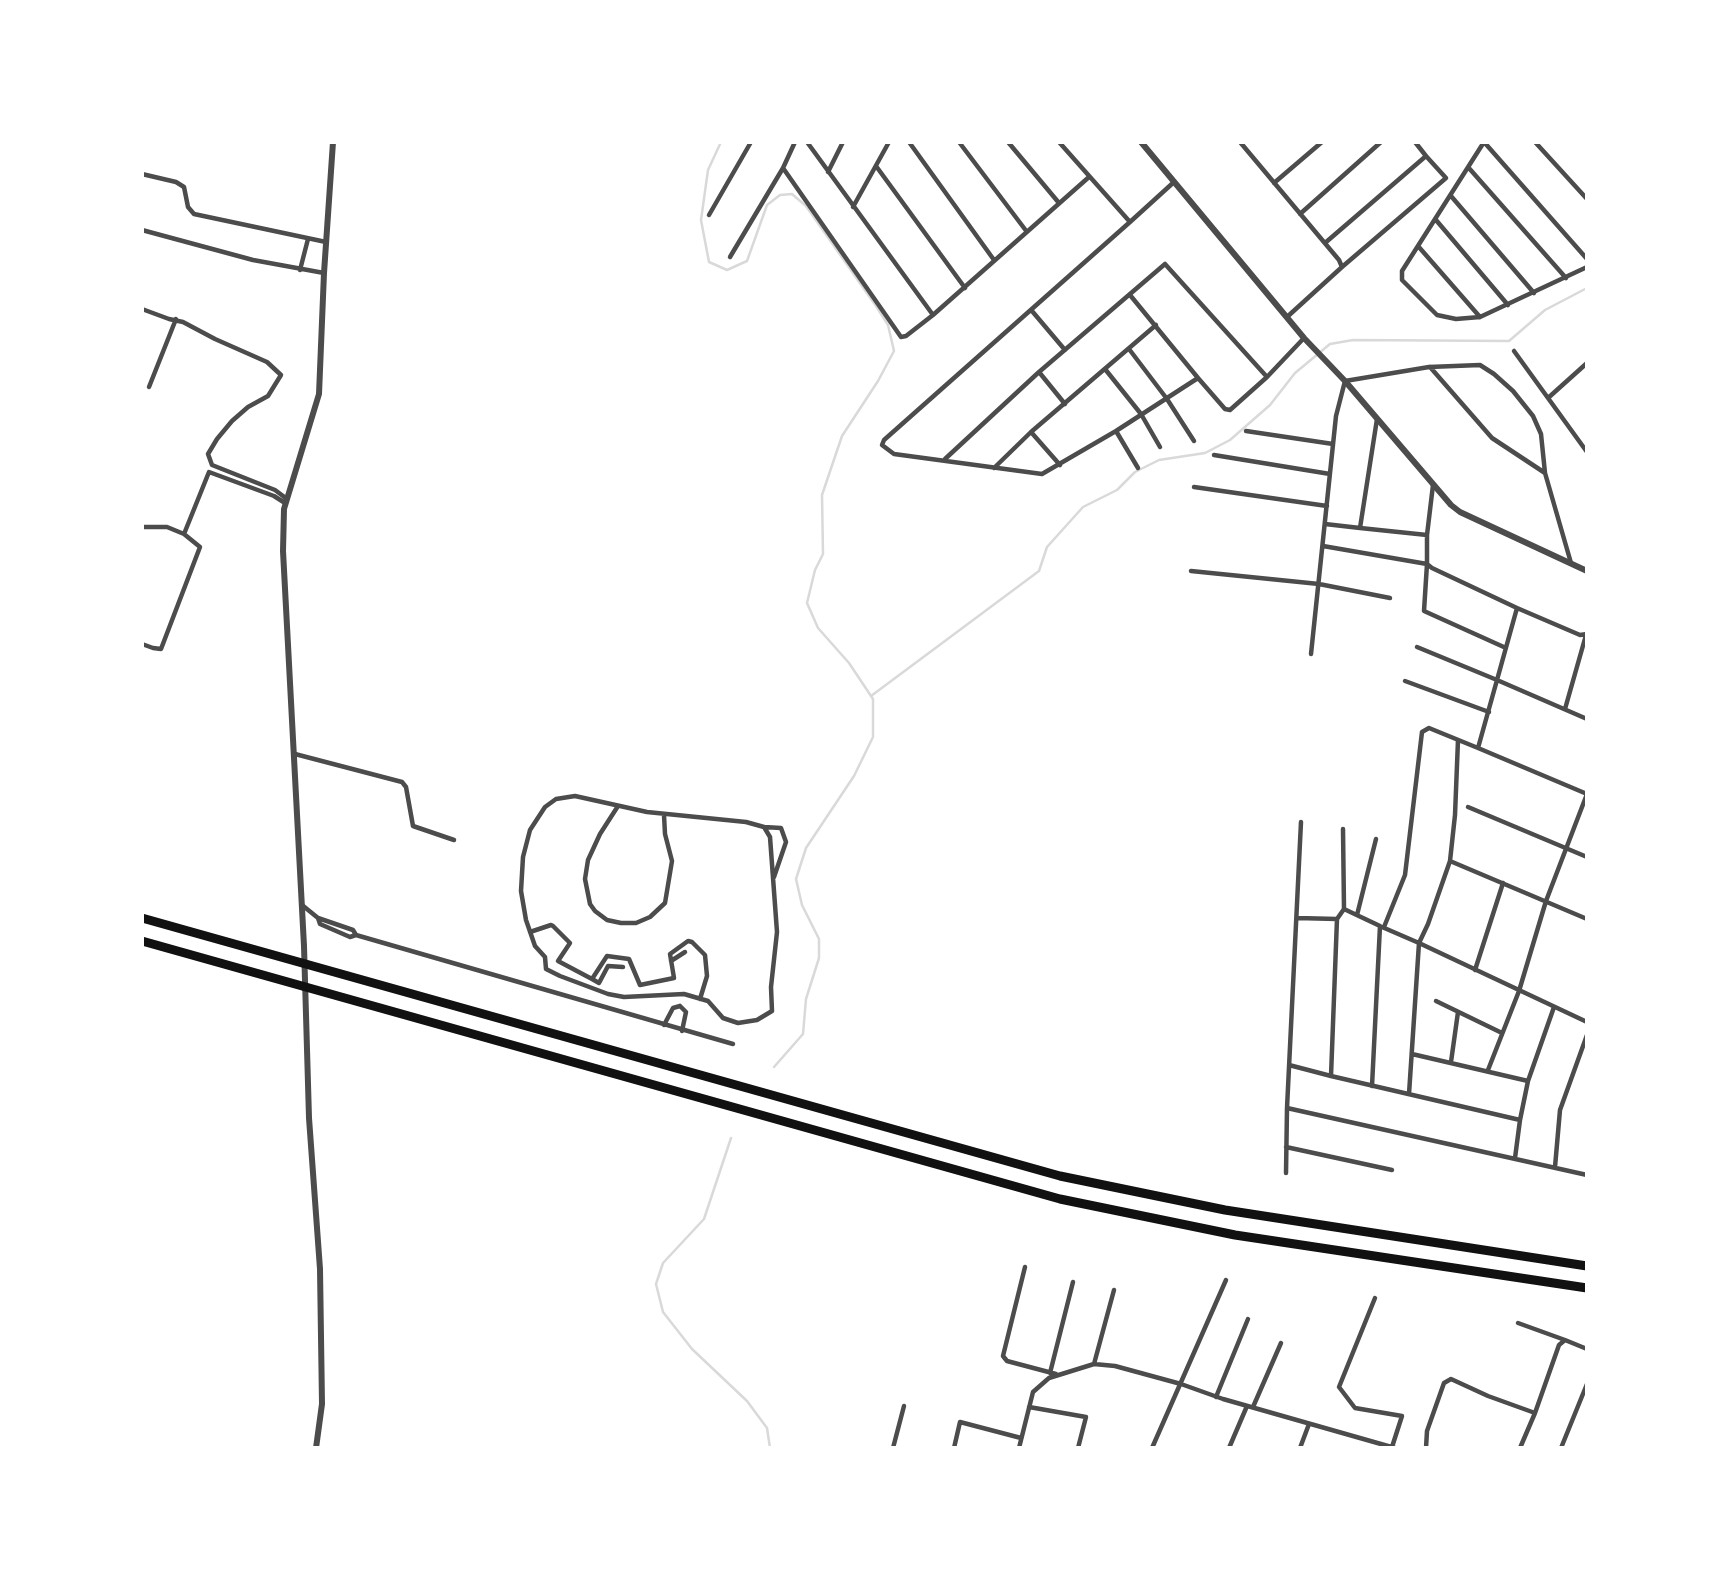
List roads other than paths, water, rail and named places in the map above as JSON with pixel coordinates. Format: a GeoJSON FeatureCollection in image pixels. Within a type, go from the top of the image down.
{"type":"FeatureCollection","features":[{"type":"Feature","properties":{"kind":"highway"},"geometry":{"type":"LineString","coordinates":[[142,918],[1060,1176],[1225,1210],[1587,1266]]}},
{"type":"Feature","properties":{"kind":"highway"},"geometry":{"type":"LineString","coordinates":[[142,942],[1060,1199],[1235,1235],[1587,1288]]}},
{"type":"Feature","properties":{"kind":"street"},"geometry":{"type":"LineString","coordinates":[[316,1448],[322,1404],[320,1269],[309,1118],[295,754],[282,551],[287,501],[317,406],[333,142]]}},
{"type":"Feature","properties":{"kind":"street"},"geometry":{"type":"LineString","coordinates":[[709,215],[751,142]]}},
{"type":"Feature","properties":{"kind":"street"},"geometry":{"type":"LineString","coordinates":[[730,257],[783,168],[795,142]]}},
{"type":"Feature","properties":{"kind":"street"},"geometry":{"type":"LineString","coordinates":[[807,142],[933,315]]}},
{"type":"Feature","properties":{"kind":"street"},"geometry":{"type":"LineString","coordinates":[[828,172],[843,142]]}},
{"type":"Feature","properties":{"kind":"street"},"geometry":{"type":"LineString","coordinates":[[853,207],[889,142]]}},
{"type":"Feature","properties":{"kind":"street"},"geometry":{"type":"LineString","coordinates":[[909,142],[995,261]]}},
{"type":"Feature","properties":{"kind":"street"},"geometry":{"type":"LineString","coordinates":[[959,142],[1027,232]]}},
{"type":"Feature","properties":{"kind":"street"},"geometry":{"type":"LineString","coordinates":[[1008,142],[1059,203]]}},
{"type":"Feature","properties":{"kind":"street"},"geometry":{"type":"LineString","coordinates":[[1059,142],[1130,222]]}},
{"type":"Feature","properties":{"kind":"street"},"geometry":{"type":"LineString","coordinates":[[1142,142],[1304,338],[1460,512],[1587,570]]}},
{"type":"Feature","properties":{"kind":"street"},"geometry":{"type":"LineString","coordinates":[[1240,142],[1339,260],[1342,267]]}},
{"type":"Feature","properties":{"kind":"street"},"geometry":{"type":"LineString","coordinates":[[1274,183],[1322,142]]}},
{"type":"Feature","properties":{"kind":"street"},"geometry":{"type":"LineString","coordinates":[[1300,214],[1381,142]]}},
{"type":"Feature","properties":{"kind":"street"},"geometry":{"type":"LineString","coordinates":[[1287,317],[1446,178],[1415,142]]}},
{"type":"Feature","properties":{"kind":"street"},"geometry":{"type":"LineString","coordinates":[[1587,259],[1484,142],[1402,271],[1402,280],[1437,315],[1456,319],[1480,317],[1587,267]]}},
{"type":"Feature","properties":{"kind":"street"},"geometry":{"type":"LineString","coordinates":[[1535,142],[1587,199]]}},
{"type":"Feature","properties":{"kind":"street"},"geometry":{"type":"LineString","coordinates":[[1325,243],[1426,156]]}},
{"type":"Feature","properties":{"kind":"street"},"geometry":{"type":"LineString","coordinates":[[876,166],[965,288]]}},
{"type":"Feature","properties":{"kind":"street"},"geometry":{"type":"LineString","coordinates":[[1468,167],[1566,278]]}},
{"type":"Feature","properties":{"kind":"street"},"geometry":{"type":"LineString","coordinates":[[783,168],[901,337],[906,337],[965,288],[1088,177]]}},
{"type":"Feature","properties":{"kind":"street"},"geometry":{"type":"LineString","coordinates":[[142,174],[176,182],[184,187],[188,207],[194,214],[326,242]]}},
{"type":"Feature","properties":{"kind":"street"},"geometry":{"type":"LineString","coordinates":[[1175,181],[884,440],[882,446],[894,454],[1042,474],[1116,431],[1198,378]]}},
{"type":"Feature","properties":{"kind":"street"},"geometry":{"type":"LineString","coordinates":[[1451,196],[1534,293]]}},
{"type":"Feature","properties":{"kind":"street"},"geometry":{"type":"LineString","coordinates":[[1436,220],[1508,305]]}},
{"type":"Feature","properties":{"kind":"street"},"geometry":{"type":"LineString","coordinates":[[142,230],[253,260],[324,273]]}},
{"type":"Feature","properties":{"kind":"street"},"geometry":{"type":"LineString","coordinates":[[300,270],[308,239]]}},
{"type":"Feature","properties":{"kind":"street"},"geometry":{"type":"LineString","coordinates":[[1418,247],[1480,317]]}},
{"type":"Feature","properties":{"kind":"street"},"geometry":{"type":"LineString","coordinates":[[944,460],[1039,372],[1165,264],[1267,377]]}},
{"type":"Feature","properties":{"kind":"street"},"geometry":{"type":"LineString","coordinates":[[1130,295],[1225,409],[1230,410],[1267,377],[1304,338]]}},
{"type":"Feature","properties":{"kind":"street"},"geometry":{"type":"LineString","coordinates":[[142,309],[176,319],[267,362],[281,375],[271,393],[232,421],[208,454],[212,465],[275,490],[287,501]]}},
{"type":"Feature","properties":{"kind":"street"},"geometry":{"type":"LineString","coordinates":[[1032,311],[1065,350]]}},
{"type":"Feature","properties":{"kind":"street"},"geometry":{"type":"LineString","coordinates":[[149,387],[176,319]]}},
{"type":"Feature","properties":{"kind":"street"},"geometry":{"type":"LineString","coordinates":[[993,468],[1031,432],[1156,326]]}},
{"type":"Feature","properties":{"kind":"street"},"geometry":{"type":"LineString","coordinates":[[1129,349],[1167,399],[1194,442]]}},
{"type":"Feature","properties":{"kind":"street"},"geometry":{"type":"LineString","coordinates":[[1514,351],[1587,452]]}},
{"type":"Feature","properties":{"kind":"street"},"geometry":{"type":"LineString","coordinates":[[1548,398],[1587,363]]}},
{"type":"Feature","properties":{"kind":"street"},"geometry":{"type":"LineString","coordinates":[[1345,382],[1429,367],[1480,365],[1494,374],[1513,391],[1532,416],[1541,434],[1545,474],[1571,563]]}},
{"type":"Feature","properties":{"kind":"street"},"geometry":{"type":"LineString","coordinates":[[1429,367],[1492,438],[1545,474]]}},
{"type":"Feature","properties":{"kind":"street"},"geometry":{"type":"LineString","coordinates":[[1105,369],[1141,414],[1160,447]]}},
{"type":"Feature","properties":{"kind":"street"},"geometry":{"type":"LineString","coordinates":[[1039,372],[1065,404]]}},
{"type":"Feature","properties":{"kind":"street"},"geometry":{"type":"LineString","coordinates":[[1311,654],[1336,416],[1345,382]]}},
{"type":"Feature","properties":{"kind":"street"},"geometry":{"type":"LineString","coordinates":[[1360,528],[1377,418]]}},
{"type":"Feature","properties":{"kind":"street"},"geometry":{"type":"LineString","coordinates":[[1116,431],[1138,468]]}},
{"type":"Feature","properties":{"kind":"street"},"geometry":{"type":"LineString","coordinates":[[1246,431],[1333,444]]}},
{"type":"Feature","properties":{"kind":"street"},"geometry":{"type":"LineString","coordinates":[[1031,432],[1060,465]]}},
{"type":"Feature","properties":{"kind":"street"},"geometry":{"type":"LineString","coordinates":[[1581,443],[1587,436]]}},
{"type":"Feature","properties":{"kind":"street"},"geometry":{"type":"LineString","coordinates":[[1214,455],[1330,474]]}},
{"type":"Feature","properties":{"kind":"street"},"geometry":{"type":"LineString","coordinates":[[184,534],[209,472],[287,501]]}},
{"type":"Feature","properties":{"kind":"street"},"geometry":{"type":"LineString","coordinates":[[1433,485],[1427,535],[1424,611],[1506,648]]}},
{"type":"Feature","properties":{"kind":"street"},"geometry":{"type":"LineString","coordinates":[[1194,487],[1326,506]]}},
{"type":"Feature","properties":{"kind":"street"},"geometry":{"type":"LineString","coordinates":[[1325,524],[1427,535]]}},
{"type":"Feature","properties":{"kind":"street"},"geometry":{"type":"LineString","coordinates":[[142,527],[167,527],[184,534],[200,547],[161,649],[142,644]]}},
{"type":"Feature","properties":{"kind":"street"},"geometry":{"type":"LineString","coordinates":[[1322,547],[1427,564],[1517,608],[1580,635],[1587,634],[1565,709]]}},
{"type":"Feature","properties":{"kind":"street"},"geometry":{"type":"LineString","coordinates":[[1191,571],[1318,584],[1390,598]]}},
{"type":"Feature","properties":{"kind":"street"},"geometry":{"type":"LineString","coordinates":[[1478,748],[1517,608]]}},
{"type":"Feature","properties":{"kind":"street"},"geometry":{"type":"LineString","coordinates":[[1417,647],[1587,719]]}},
{"type":"Feature","properties":{"kind":"street"},"geometry":{"type":"LineString","coordinates":[[1405,681],[1489,712]]}},
{"type":"Feature","properties":{"kind":"street"},"geometry":{"type":"LineString","coordinates":[[1372,1086],[1382,927],[1405,874],[1422,732],[1429,728],[1587,794],[1546,901],[1519,991],[1488,1070]]}},
{"type":"Feature","properties":{"kind":"street"},"geometry":{"type":"LineString","coordinates":[[1409,1094],[1419,943],[1429,924],[1450,861],[1458,740]]}},
{"type":"Feature","properties":{"kind":"street"},"geometry":{"type":"LineString","coordinates":[[295,754],[402,782],[406,787],[413,826],[454,840]]}},
{"type":"Feature","properties":{"kind":"street"},"geometry":{"type":"LineString","coordinates":[[764,827],[770,837],[773,880],[777,933],[771,987],[772,1011],[757,1020],[738,1023],[723,1017],[708,1002],[684,994],[624,997],[594,990],[546,969],[545,957],[535,946],[530,932],[521,891],[523,857],[530,830],[545,807],[556,799],[575,796],[664,814],[781,828],[786,842],[773,880]]}},
{"type":"Feature","properties":{"kind":"street"},"geometry":{"type":"LineString","coordinates":[[618,806],[600,834],[588,860],[584,880],[590,904],[595,911],[607,919],[621,923],[636,923],[650,917],[665,903],[672,861],[665,834],[664,814]]}},
{"type":"Feature","properties":{"kind":"street"},"geometry":{"type":"LineString","coordinates":[[1468,807],[1587,857]]}},
{"type":"Feature","properties":{"kind":"street"},"geometry":{"type":"LineString","coordinates":[[1286,1173],[1301,822]]}},
{"type":"Feature","properties":{"kind":"street"},"geometry":{"type":"LineString","coordinates":[[1331,1076],[1337,919],[1344,909],[1343,829]]}},
{"type":"Feature","properties":{"kind":"street"},"geometry":{"type":"LineString","coordinates":[[1357,915],[1376,839]]}},
{"type":"Feature","properties":{"kind":"street"},"geometry":{"type":"LineString","coordinates":[[1450,861],[1587,919]]}},
{"type":"Feature","properties":{"kind":"street"},"geometry":{"type":"LineString","coordinates":[[1475,970],[1503,884]]}},
{"type":"Feature","properties":{"kind":"street"},"geometry":{"type":"LineString","coordinates":[[302,905],[318,918],[353,930],[356,935],[733,1044]]}},
{"type":"Feature","properties":{"kind":"street"},"geometry":{"type":"LineString","coordinates":[[1344,909],[1587,1022]]}},
{"type":"Feature","properties":{"kind":"street"},"geometry":{"type":"LineString","coordinates":[[1297,918],[1337,919]]}},
{"type":"Feature","properties":{"kind":"street"},"geometry":{"type":"LineString","coordinates":[[530,932],[553,926],[570,943],[558,961],[599,983],[608,966],[623,967]]}},
{"type":"Feature","properties":{"kind":"street"},"geometry":{"type":"LineString","coordinates":[[592,979],[607,957],[629,959],[640,985],[674,978],[671,950],[688,941],[705,955],[707,976],[701,999]]}},
{"type":"Feature","properties":{"kind":"street"},"geometry":{"type":"LineString","coordinates":[[671,961],[685,952]]}},
{"type":"Feature","properties":{"kind":"street"},"geometry":{"type":"LineString","coordinates":[[680,1006],[684,994]]}},
{"type":"Feature","properties":{"kind":"street"},"geometry":{"type":"LineString","coordinates":[[1436,1001],[1502,1033]]}},
{"type":"Feature","properties":{"kind":"street"},"geometry":{"type":"LineString","coordinates":[[664,1025],[673,1008],[680,1006]]}},
{"type":"Feature","properties":{"kind":"street"},"geometry":{"type":"LineString","coordinates":[[680,1006],[686,1012],[682,1031]]}},
{"type":"Feature","properties":{"kind":"street"},"geometry":{"type":"LineString","coordinates":[[1516,1158],[1528,1081],[1555,1007]]}},
{"type":"Feature","properties":{"kind":"street"},"geometry":{"type":"LineString","coordinates":[[1451,1062],[1458,1012]]}},
{"type":"Feature","properties":{"kind":"street"},"geometry":{"type":"LineString","coordinates":[[1555,1167],[1560,1110],[1587,1035]]}},
{"type":"Feature","properties":{"kind":"street"},"geometry":{"type":"LineString","coordinates":[[1412,1054],[1528,1081]]}},
{"type":"Feature","properties":{"kind":"street"},"geometry":{"type":"LineString","coordinates":[[1289,1065],[1520,1120]]}},
{"type":"Feature","properties":{"kind":"street"},"geometry":{"type":"LineString","coordinates":[[1287,1108],[1587,1175]]}},
{"type":"Feature","properties":{"kind":"street"},"geometry":{"type":"LineString","coordinates":[[1286,1147],[1392,1170]]}},
{"type":"Feature","properties":{"kind":"street"},"geometry":{"type":"LineString","coordinates":[[1025,1267],[1003,1356],[1007,1361],[1057,1374]]}},
{"type":"Feature","properties":{"kind":"street"},"geometry":{"type":"LineString","coordinates":[[1153,1448],[1226,1280]]}},
{"type":"Feature","properties":{"kind":"street"},"geometry":{"type":"LineString","coordinates":[[1050,1373],[1073,1282]]}},
{"type":"Feature","properties":{"kind":"street"},"geometry":{"type":"LineString","coordinates":[[1094,1364],[1114,1290]]}},
{"type":"Feature","properties":{"kind":"street"},"geometry":{"type":"LineString","coordinates":[[1019,1448],[1033,1392],[1057,1374],[1094,1364],[1115,1366],[1181,1384],[1216,1397],[1393,1448],[1402,1416],[1355,1408],[1339,1387],[1375,1298]]}},
{"type":"Feature","properties":{"kind":"street"},"geometry":{"type":"LineString","coordinates":[[1216,1397],[1248,1319]]}},
{"type":"Feature","properties":{"kind":"street"},"geometry":{"type":"LineString","coordinates":[[1518,1323],[1587,1349]]}},
{"type":"Feature","properties":{"kind":"street"},"geometry":{"type":"LineString","coordinates":[[1520,1448],[1559,1345],[1565,1340]]}},
{"type":"Feature","properties":{"kind":"street"},"geometry":{"type":"LineString","coordinates":[[1229,1448],[1281,1343]]}},
{"type":"Feature","properties":{"kind":"street"},"geometry":{"type":"LineString","coordinates":[[1426,1448],[1426,1432],[1442,1387],[1451,1379],[1535,1413]]}},
{"type":"Feature","properties":{"kind":"street"},"geometry":{"type":"LineString","coordinates":[[1561,1448],[1587,1384]]}},
{"type":"Feature","properties":{"kind":"street"},"geometry":{"type":"LineString","coordinates":[[893,1448],[904,1406]]}},
{"type":"Feature","properties":{"kind":"street"},"geometry":{"type":"LineString","coordinates":[[1030,1407],[1086,1417],[1078,1448]]}},
{"type":"Feature","properties":{"kind":"street"},"geometry":{"type":"LineString","coordinates":[[954,1448],[960,1422],[1021,1438]]}},
{"type":"Feature","properties":{"kind":"street"},"geometry":{"type":"LineString","coordinates":[[1300,1448],[1309,1424]]}},
{"type":"Feature","properties":{"kind":"waterway"},"geometry":{"type":"LineString","coordinates":[[721,142],[708,170],[701,220],[709,262],[727,270],[747,261],[767,205],[780,195],[792,194],[806,206],[876,306],[888,325],[894,351],[842,436],[822,495],[823,554],[815,570],[807,603],[818,628],[849,663],[873,699],[873,737],[854,776],[806,848],[796,879],[802,905],[819,939],[819,958],[806,999],[803,1034],[774,1067]]}},
{"type":"Feature","properties":{"kind":"waterway"},"geometry":{"type":"LineString","coordinates":[[871,696],[1039,571],[1047,547],[1083,507],[1117,490],[1135,472],[1159,460],[1205,453],[1230,440],[1270,405],[1295,373],[1330,344],[1353,340],[1509,341],[1545,310],[1587,288]]}},
{"type":"Feature","properties":{"kind":"waterway"},"geometry":{"type":"LineString","coordinates":[[731,1138],[704,1219],[663,1263],[656,1284],[663,1312],[692,1349],[747,1401],[767,1428],[770,1448]]}}]}
